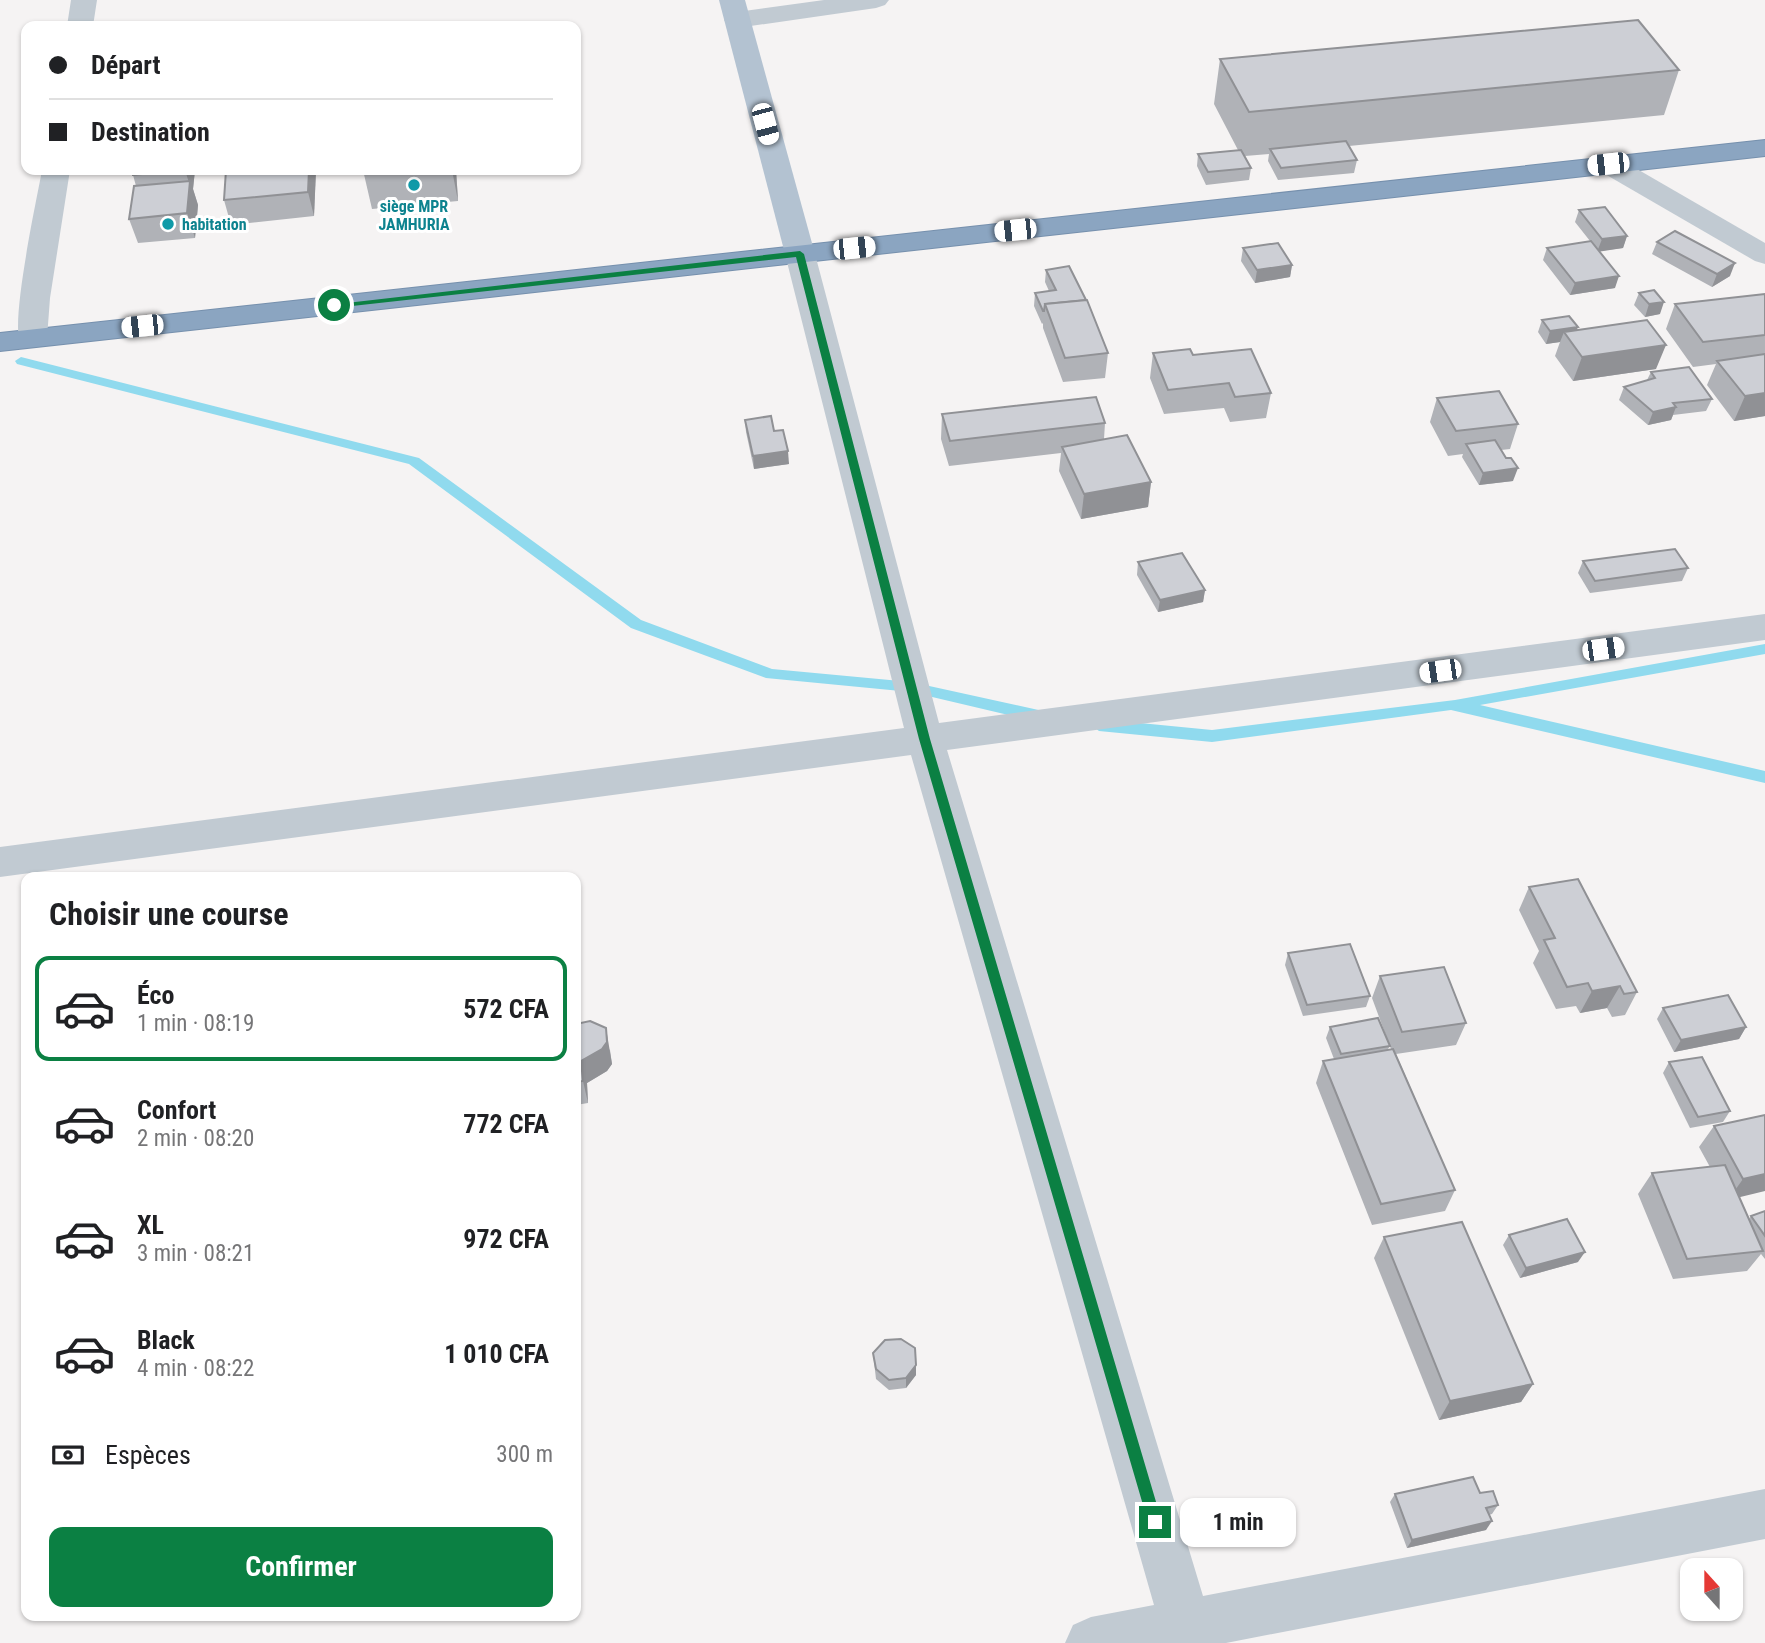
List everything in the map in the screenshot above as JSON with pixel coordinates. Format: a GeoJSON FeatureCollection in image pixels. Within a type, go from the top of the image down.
{"type":"FeatureCollection","features":[{"type":"Feature","properties":{"kind":"highway"},"geometry":{"type":"LineString","coordinates":[[0,342],[1765,148]]}},
{"type":"Feature","properties":{"kind":"main road"},"geometry":{"type":"LineString","coordinates":[[735,10],[800,254]]}},
{"type":"Feature","properties":{"kind":"street"},"geometry":{"type":"LineString","coordinates":[[81,21],[84,0]]}},
{"type":"Feature","properties":{"kind":"street"},"geometry":{"type":"LineString","coordinates":[[735,10],[876,0]]}},
{"type":"Feature","properties":{"kind":"street"},"geometry":{"type":"LineString","coordinates":[[1608,164],[1765,255]]}},
{"type":"Feature","properties":{"kind":"street"},"geometry":{"type":"LineString","coordinates":[[32,338],[35,298],[55,175]]}},
{"type":"Feature","properties":{"kind":"street"},"geometry":{"type":"LineString","coordinates":[[800,254],[925,739],[1188,1635]]}},
{"type":"Feature","properties":{"kind":"street"},"geometry":{"type":"LineString","coordinates":[[0,862],[1765,627]]}},
{"type":"Feature","properties":{"kind":"street"},"geometry":{"type":"LineString","coordinates":[[1091,1643],[1188,1635],[1765,1514]]}},
{"type":"Feature","properties":{"kind":"building"},"geometry":{"type":"Polygon","coordinates":[[[1638,20],[1679,70],[1249,112],[1220,59],[1638,20]]]}},
{"type":"Feature","properties":{"kind":"building"},"geometry":{"type":"Polygon","coordinates":[[[1346,141],[1357,160],[1281,168],[1270,149],[1346,141]]]}},
{"type":"Feature","properties":{"kind":"building"},"geometry":{"type":"Polygon","coordinates":[[[1241,150],[1251,168],[1208,172],[1198,154],[1241,150]]]}},
{"type":"Feature","properties":{"kind":"building"},"geometry":{"type":"Polygon","coordinates":[[[226,175],[309,175],[308,192],[224,200],[226,175]]]}},
{"type":"Feature","properties":{"kind":"building"},"geometry":{"type":"Polygon","coordinates":[[[190,181],[187,213],[129,219],[134,186],[190,181]]]}},
{"type":"Feature","properties":{"kind":"building"},"geometry":{"type":"Polygon","coordinates":[[[1605,207],[1627,236],[1602,239],[1579,210],[1605,207]]]}},
{"type":"Feature","properties":{"kind":"building"},"geometry":{"type":"Polygon","coordinates":[[[1675,231],[1735,263],[1717,274],[1657,242],[1675,231]]]}},
{"type":"Feature","properties":{"kind":"building"},"geometry":{"type":"Polygon","coordinates":[[[1591,241],[1619,276],[1575,283],[1547,248],[1591,241]]]}},
{"type":"Feature","properties":{"kind":"building"},"geometry":{"type":"Polygon","coordinates":[[[1278,243],[1292,265],[1257,270],[1243,248],[1278,243]]]}},
{"type":"Feature","properties":{"kind":"building"},"geometry":{"type":"Polygon","coordinates":[[[1069,266],[1086,300],[1045,304],[1043,311],[1035,293],[1056,290],[1046,270],[1069,266]]]}},
{"type":"Feature","properties":{"kind":"building"},"geometry":{"type":"Polygon","coordinates":[[[1654,290],[1664,302],[1649,304],[1639,293],[1654,290]]]}},
{"type":"Feature","properties":{"kind":"building"},"geometry":{"type":"Polygon","coordinates":[[[1765,294],[1765,335],[1703,342],[1675,304],[1765,294]]]}},
{"type":"Feature","properties":{"kind":"building"},"geometry":{"type":"Polygon","coordinates":[[[1087,300],[1108,353],[1065,358],[1045,304],[1087,300]]]}},
{"type":"Feature","properties":{"kind":"building"},"geometry":{"type":"Polygon","coordinates":[[[1569,316],[1578,327],[1550,331],[1542,320],[1569,316]]]}},
{"type":"Feature","properties":{"kind":"building"},"geometry":{"type":"Polygon","coordinates":[[[1647,320],[1666,345],[1582,357],[1564,332],[1647,320]]]}},
{"type":"Feature","properties":{"kind":"building"},"geometry":{"type":"Polygon","coordinates":[[[1190,349],[1193,355],[1251,349],[1271,393],[1235,397],[1229,383],[1168,390],[1153,353],[1190,349]]]}},
{"type":"Feature","properties":{"kind":"building"},"geometry":{"type":"Polygon","coordinates":[[[1765,354],[1765,393],[1745,396],[1717,361],[1765,354]]]}},
{"type":"Feature","properties":{"kind":"building"},"geometry":{"type":"Polygon","coordinates":[[[1689,367],[1712,399],[1673,403],[1676,407],[1653,412],[1624,387],[1655,378],[1651,372],[1689,367]]]}},
{"type":"Feature","properties":{"kind":"building"},"geometry":{"type":"Polygon","coordinates":[[[1499,391],[1518,424],[1456,431],[1437,398],[1499,391]]]}},
{"type":"Feature","properties":{"kind":"building"},"geometry":{"type":"Polygon","coordinates":[[[1096,397],[1105,423],[950,441],[942,414],[1096,397]]]}},
{"type":"Feature","properties":{"kind":"building"},"geometry":{"type":"Polygon","coordinates":[[[771,416],[774,431],[783,430],[788,451],[753,456],[745,420],[771,416]]]}},
{"type":"Feature","properties":{"kind":"building"},"geometry":{"type":"Polygon","coordinates":[[[1127,435],[1151,482],[1084,494],[1062,447],[1127,435]]]}},
{"type":"Feature","properties":{"kind":"building"},"geometry":{"type":"Polygon","coordinates":[[[1495,440],[1506,458],[1511,458],[1518,468],[1483,473],[1466,444],[1495,440]]]}},
{"type":"Feature","properties":{"kind":"building"},"geometry":{"type":"Polygon","coordinates":[[[1675,549],[1688,568],[1595,581],[1583,561],[1675,549]]]}},
{"type":"Feature","properties":{"kind":"building"},"geometry":{"type":"Polygon","coordinates":[[[1182,553],[1205,590],[1160,600],[1138,562],[1182,553]]]}},
{"type":"Feature","properties":{"kind":"building"},"geometry":{"type":"Polygon","coordinates":[[[1578,879],[1637,992],[1624,994],[1620,986],[1592,991],[1588,983],[1567,987],[1544,940],[1555,938],[1529,887],[1578,879]]]}},
{"type":"Feature","properties":{"kind":"building"},"geometry":{"type":"Polygon","coordinates":[[[1350,944],[1370,996],[1307,1005],[1288,953],[1350,944]]]}},
{"type":"Feature","properties":{"kind":"building"},"geometry":{"type":"Polygon","coordinates":[[[1444,967],[1466,1023],[1402,1032],[1380,976],[1444,967]]]}},
{"type":"Feature","properties":{"kind":"building"},"geometry":{"type":"Polygon","coordinates":[[[1728,995],[1746,1027],[1681,1040],[1663,1008],[1728,995]]]}},
{"type":"Feature","properties":{"kind":"building"},"geometry":{"type":"Polygon","coordinates":[[[1378,1018],[1390,1046],[1341,1054],[1330,1027],[1378,1018]]]}},
{"type":"Feature","properties":{"kind":"building"},"geometry":{"type":"Polygon","coordinates":[[[590,1021],[606,1028],[607,1042],[602,1049],[581,1061],[581,1023],[590,1021]]]}},
{"type":"Feature","properties":{"kind":"building"},"geometry":{"type":"Polygon","coordinates":[[[1393,1049],[1455,1190],[1381,1204],[1323,1061],[1393,1049]]]}},
{"type":"Feature","properties":{"kind":"building"},"geometry":{"type":"Polygon","coordinates":[[[1702,1057],[1730,1111],[1698,1117],[1669,1062],[1702,1057]]]}},
{"type":"Feature","properties":{"kind":"building"},"geometry":{"type":"Polygon","coordinates":[[[1765,1115],[1765,1174],[1743,1179],[1714,1126],[1765,1115]]]}},
{"type":"Feature","properties":{"kind":"building"},"geometry":{"type":"Polygon","coordinates":[[[1725,1165],[1763,1251],[1687,1259],[1652,1173],[1725,1165]]]}},
{"type":"Feature","properties":{"kind":"building"},"geometry":{"type":"Polygon","coordinates":[[[1765,1211],[1765,1236],[1751,1216],[1765,1211]]]}},
{"type":"Feature","properties":{"kind":"building"},"geometry":{"type":"Polygon","coordinates":[[[1567,1219],[1585,1252],[1526,1268],[1509,1235],[1567,1219]]]}},
{"type":"Feature","properties":{"kind":"building"},"geometry":{"type":"Polygon","coordinates":[[[1462,1222],[1533,1384],[1450,1401],[1384,1237],[1462,1222]]]}},
{"type":"Feature","properties":{"kind":"building"},"geometry":{"type":"Polygon","coordinates":[[[901,1339],[915,1348],[916,1365],[906,1378],[889,1380],[876,1369],[873,1353],[885,1340],[901,1339]]]}},
{"type":"Feature","properties":{"kind":"building"},"geometry":{"type":"Polygon","coordinates":[[[1473,1477],[1480,1493],[1493,1491],[1498,1505],[1486,1508],[1492,1521],[1412,1540],[1395,1494],[1473,1477]]]}},
{"type":"Feature","properties":{"kind":"waterway"},"geometry":{"type":"LineString","coordinates":[[21,361],[414,461],[636,624],[771,674],[911,687],[1043,717]]}},
{"type":"Feature","properties":{"kind":"waterway"},"geometry":{"type":"LineString","coordinates":[[1461,703],[1765,649]]}},
{"type":"Feature","properties":{"kind":"waterway"},"geometry":{"type":"LineString","coordinates":[[1099,725],[1212,736],[1451,704],[1765,777]]}},
{"type":"Feature","properties":{"kind":"place","name":"siège MPR JAMHURIA"},"geometry":{"type":"Point","coordinates":[414,185]}},
{"type":"Feature","properties":{"kind":"place","name":"habitation"},"geometry":{"type":"Point","coordinates":[168,224]}},
{"type":"Feature","properties":{"kind":"route"},"geometry":{"type":"LineString","coordinates":[[334,305],[800,254],[925,739],[1155,1522]]}}]}
